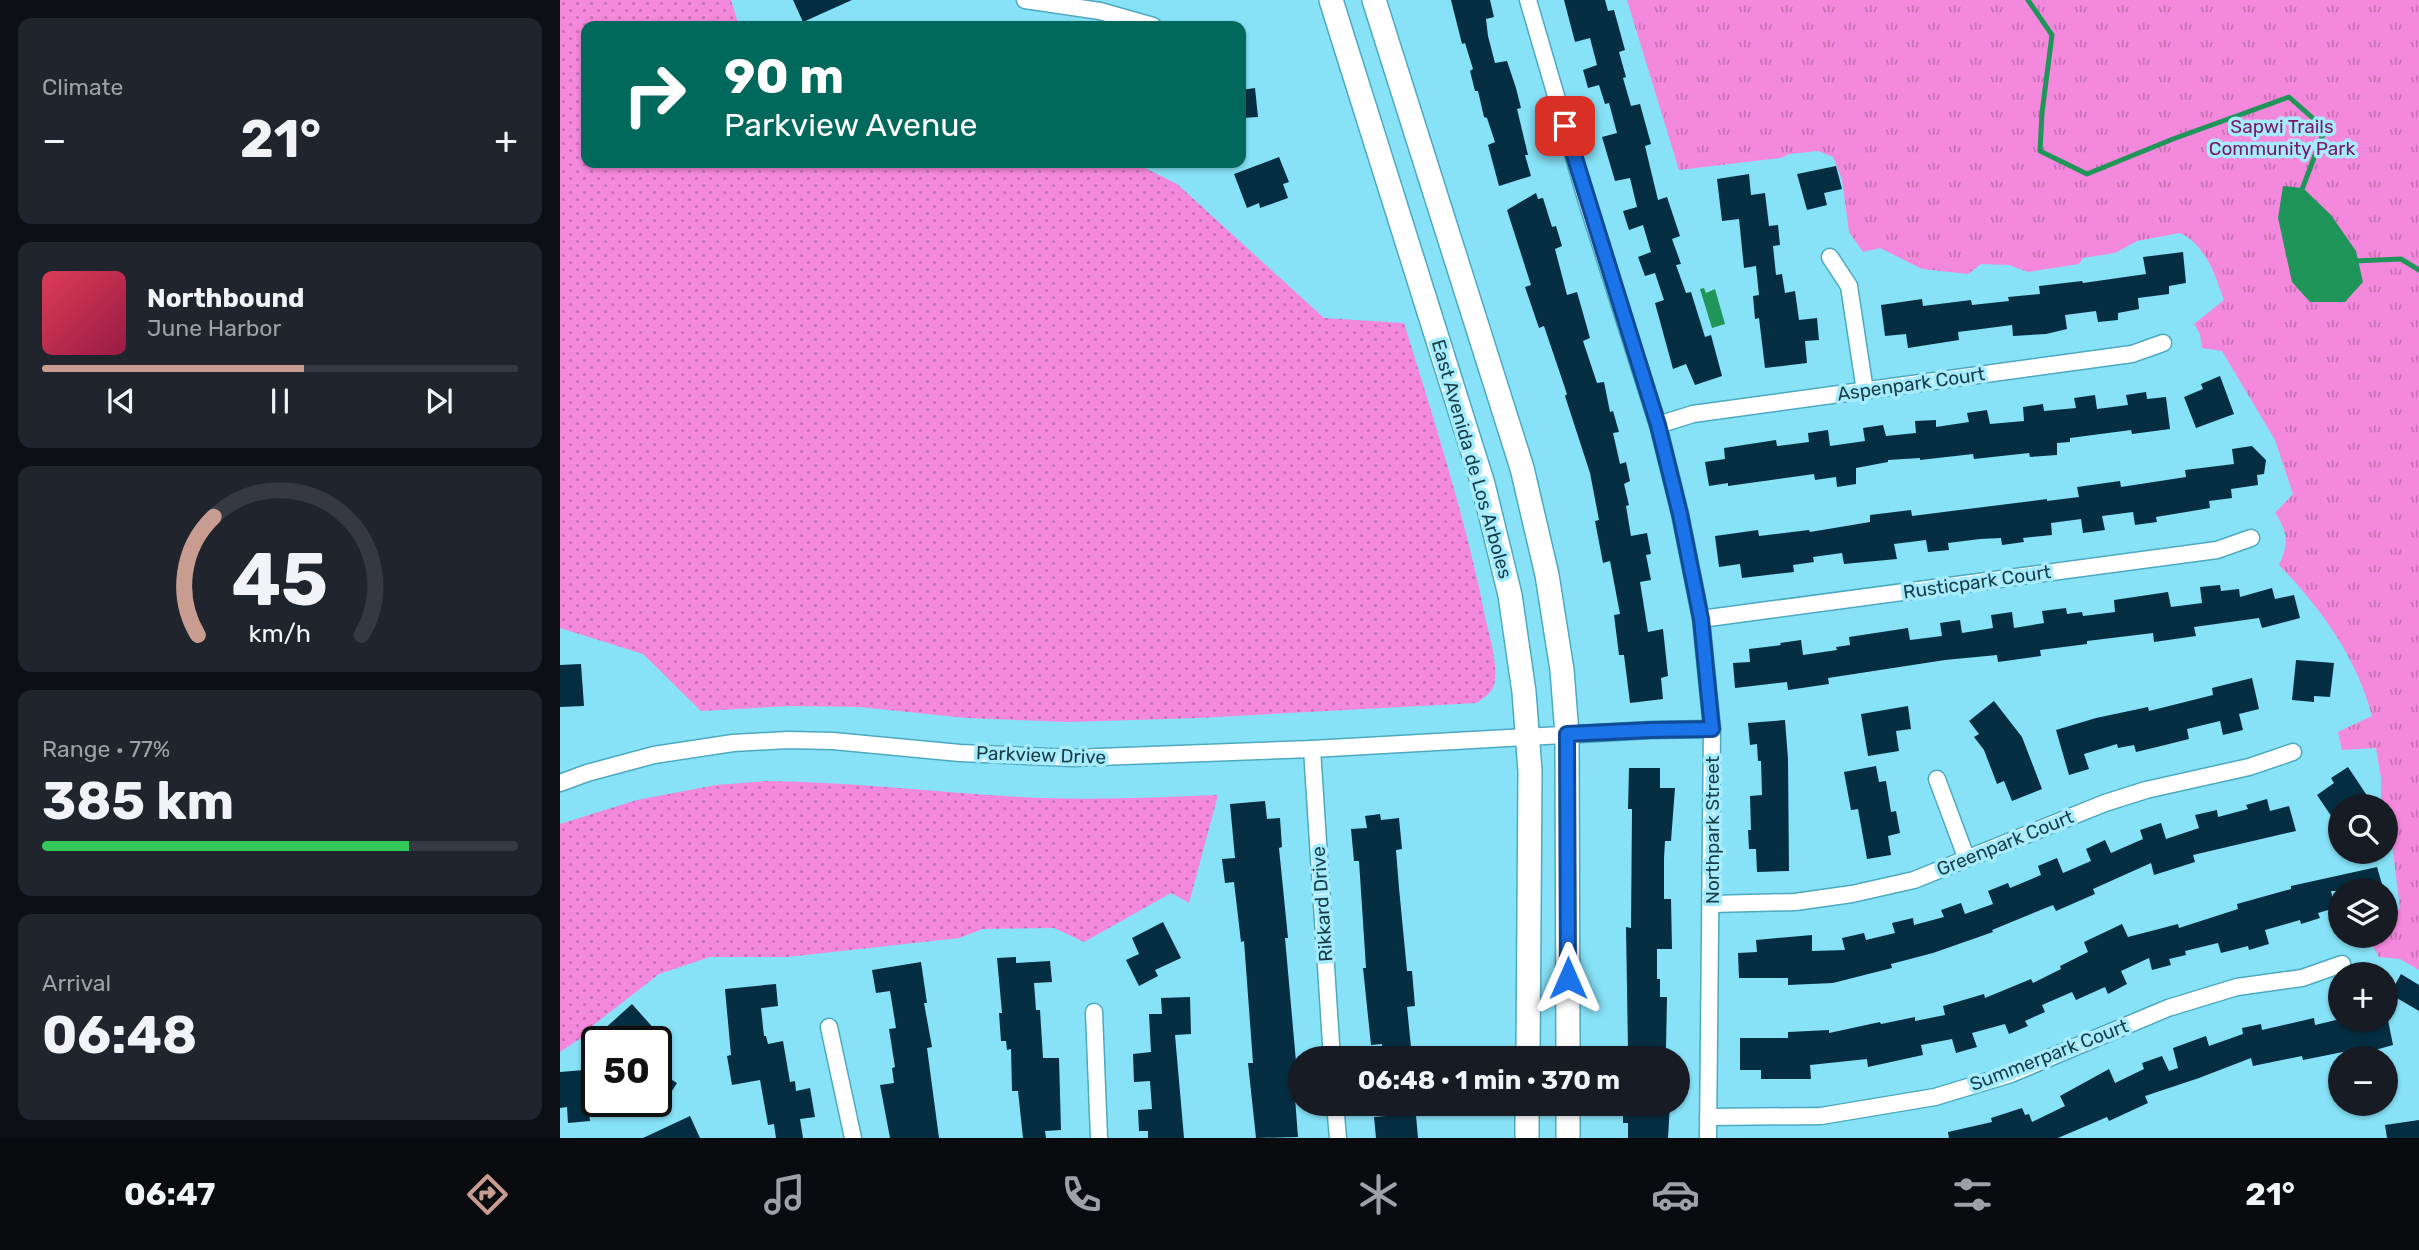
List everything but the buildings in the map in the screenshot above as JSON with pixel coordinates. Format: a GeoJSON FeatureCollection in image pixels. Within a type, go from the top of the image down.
{"type":"FeatureCollection","features":[{"type":"Feature","properties":{"kind":"main road","name":"East Avenida de Los Arboles"},"geometry":{"type":"LineString","coordinates":[[1331,0],[1479,471],[1510,595],[1528,737],[1531,820],[1528,1046]]}},
{"type":"Feature","properties":{"kind":"main road"},"geometry":{"type":"LineString","coordinates":[[1374,0],[1522,468],[1547,575],[1562,670],[1567,734],[1568,1046]]}},
{"type":"Feature","properties":{"kind":"main road"},"geometry":{"type":"LineString","coordinates":[[1527,1116],[1527,1138]]}},
{"type":"Feature","properties":{"kind":"main road"},"geometry":{"type":"LineString","coordinates":[[1568,1116],[1568,1138]]}},
{"type":"Feature","properties":{"kind":"street"},"geometry":{"type":"LineString","coordinates":[[1025,0],[1100,11],[1135,21]]}},
{"type":"Feature","properties":{"kind":"street","name":"Northpark Street"},"geometry":{"type":"LineString","coordinates":[[1528,0],[1587,201],[1658,425],[1680,514],[1701,619],[1712,729],[1708,1138]]}},
{"type":"Feature","properties":{"kind":"street"},"geometry":{"type":"LineString","coordinates":[[1830,257],[1849,286],[1865,391]]}},
{"type":"Feature","properties":{"kind":"street","name":"Aspenpark Court"},"geometry":{"type":"LineString","coordinates":[[1658,425],[1693,414],[2132,354],[2164,343]]}},
{"type":"Feature","properties":{"kind":"street","name":"Rusticpark Court"},"geometry":{"type":"LineString","coordinates":[[1701,619],[2217,550],[2251,538]]}},
{"type":"Feature","properties":{"kind":"street","name":"Parkview Drive"},"geometry":{"type":"LineString","coordinates":[[560,783],[654,755],[733,743],[788,740],[1072,758],[1312,750],[1567,734],[1712,729]]}},
{"type":"Feature","properties":{"kind":"street","name":"Rikkard Drive"},"geometry":{"type":"LineString","coordinates":[[1312,750],[1331,1046]]}},
{"type":"Feature","properties":{"kind":"street","name":"Greenpark Court"},"geometry":{"type":"LineString","coordinates":[[1712,904],[1795,902],[1853,894],[1914,880],[2105,803],[2146,790],[2249,767],[2292,752]]}},
{"type":"Feature","properties":{"kind":"street"},"geometry":{"type":"LineString","coordinates":[[1937,779],[1966,858]]}},
{"type":"Feature","properties":{"kind":"street","name":"Summerpark Court"},"geometry":{"type":"LineString","coordinates":[[1709,1117],[1821,1116],[1935,1097],[2011,1074],[2168,1008],[2237,987],[2302,978],[2328,969]]}},
{"type":"Feature","properties":{"kind":"street"},"geometry":{"type":"LineString","coordinates":[[1094,1012],[1099,1138]]}},
{"type":"Feature","properties":{"kind":"street"},"geometry":{"type":"LineString","coordinates":[[830,1027],[853,1138]]}},
{"type":"Feature","properties":{"kind":"street"},"geometry":{"type":"LineString","coordinates":[[1336,1116],[1338,1138]]}},
{"type":"Feature","properties":{"kind":"green space"},"geometry":{"type":"Polygon","coordinates":[[[560,0],[731,0],[737,21],[581,21],[581,168],[1145,168],[1177,184],[1324,318],[1404,323],[1468,542],[1494,659],[1495,677],[1491,691],[1476,703],[1198,718],[1068,722],[966,718],[860,707],[790,706],[701,711],[643,654],[560,628],[560,0]]]}},
{"type":"Feature","properties":{"kind":"green space","name":"Sapwi Trails Community Park"},"geometry":{"type":"Polygon","coordinates":[[[1627,0],[2419,0],[2419,970],[2400,959],[2379,957],[2374,948],[2398,948],[2400,908],[2395,864],[2398,864],[2398,794],[2381,794],[2376,748],[2342,750],[2338,732],[2372,716],[2357,674],[2336,635],[2279,565],[2286,538],[2275,513],[2293,494],[2275,440],[2222,351],[2202,348],[2200,334],[2194,324],[2224,300],[2208,262],[2197,245],[2180,233],[2137,241],[2115,253],[2083,258],[2079,264],[2028,272],[2009,265],[1981,264],[1968,274],[1922,269],[1880,248],[1863,252],[1849,232],[1842,179],[1833,157],[1818,151],[1679,170],[1627,0]]]}},
{"type":"Feature","properties":{"kind":"green space"},"geometry":{"type":"Polygon","coordinates":[[[766,781],[826,783],[1058,798],[1218,795],[1189,903],[1171,893],[1084,942],[1054,928],[983,929],[959,938],[787,957],[710,957],[659,974],[592,1026],[581,1026],[581,1038],[560,1052],[560,824],[637,800],[716,785],[766,781]]]}},
{"type":"Feature","properties":{"kind":"shaded area"},"geometry":{"type":"Polygon","coordinates":[[[2283,186],[2303,188],[2331,215],[2356,251],[2363,282],[2345,302],[2310,302],[2292,282],[2278,218],[2283,186]]]}},
{"type":"Feature","properties":{"kind":"shaded area"},"geometry":{"type":"Polygon","coordinates":[[[1704,288],[1706,293],[1715,289],[1725,324],[1712,328],[1700,289],[1704,288]]]}},
{"type":"Feature","properties":{"kind":"waterway"},"geometry":{"type":"LineString","coordinates":[[2028,0],[2052,35],[2040,151],[2087,174],[2289,97],[2325,129],[2301,192]]}},
{"type":"Feature","properties":{"kind":"waterway"},"geometry":{"type":"LineString","coordinates":[[2354,261],[2401,259],[2419,270]]}},
{"type":"Feature","properties":{"kind":"route"},"geometry":{"type":"LineString","coordinates":[[1565,126],[1658,425],[1680,514],[1701,619],[1712,729],[1567,734],[1568,978]]}}]}
